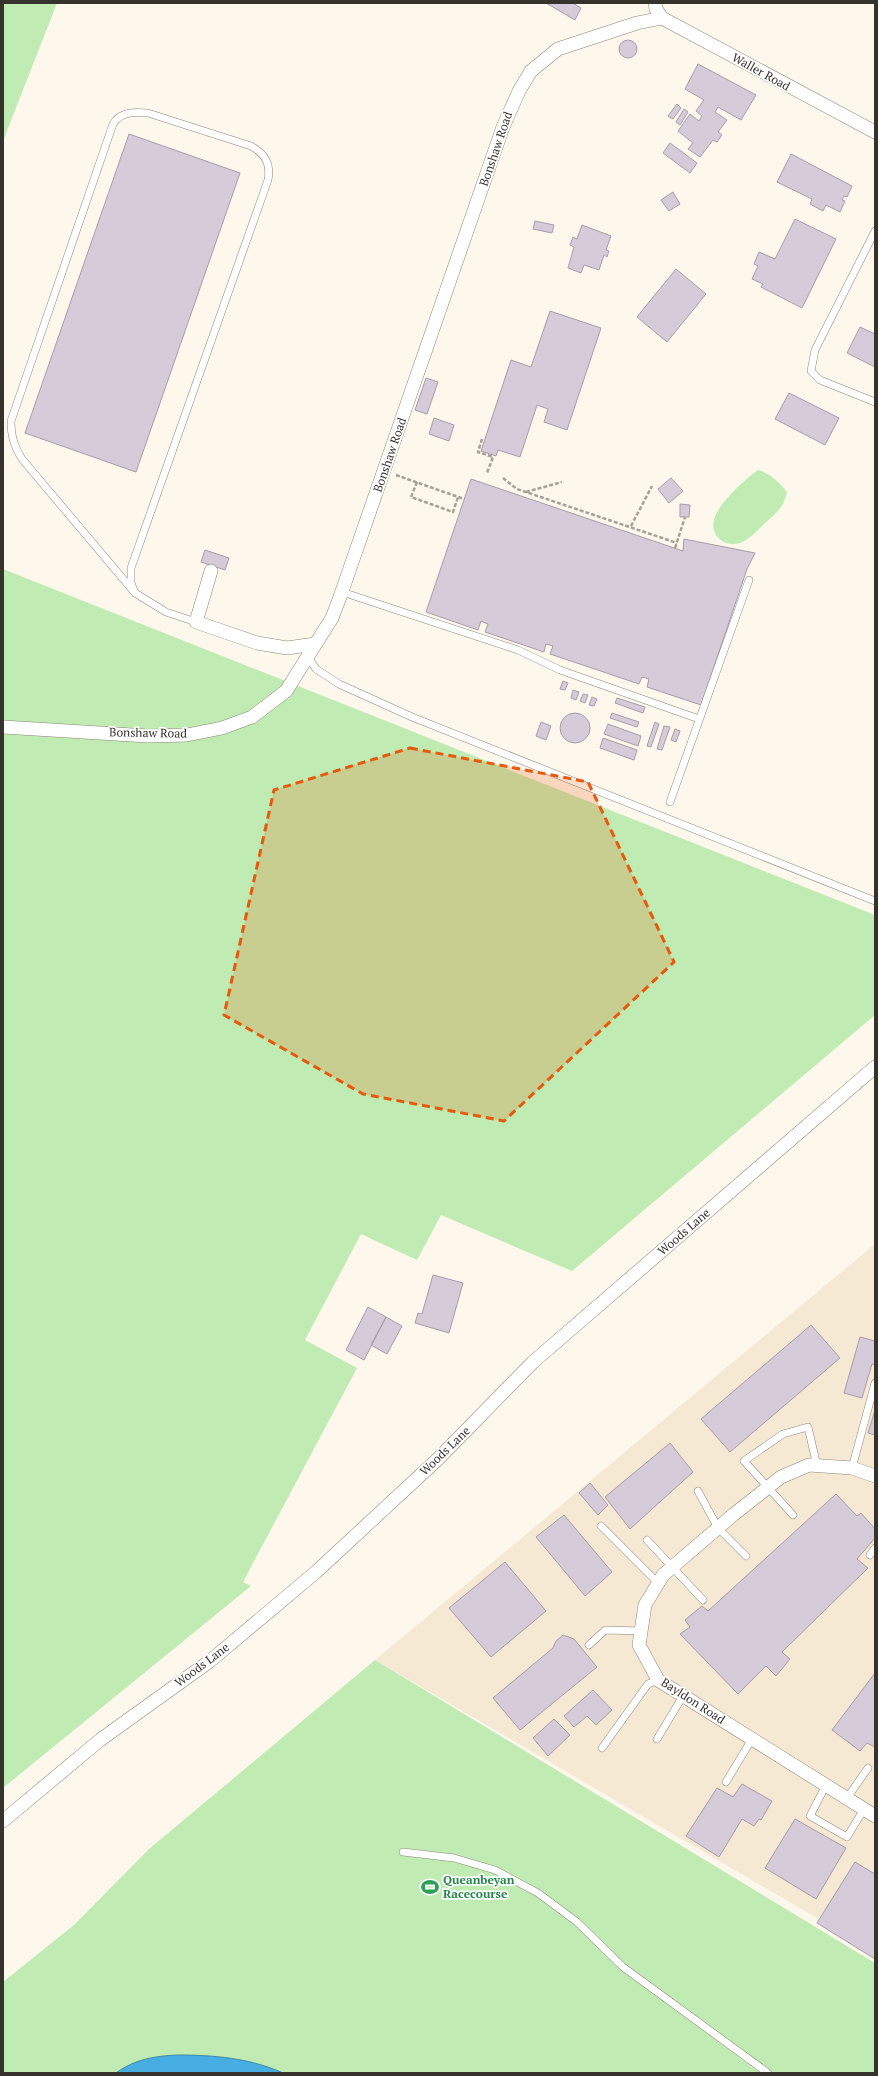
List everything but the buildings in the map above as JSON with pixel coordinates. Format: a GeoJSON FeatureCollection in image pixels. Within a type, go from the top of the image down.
{"type":"FeatureCollection","features":[{"type":"Feature","properties":{"kind":"street"},"geometry":{"type":"LineString","coordinates":[[655,3],[656,9],[662,18]]}},
{"type":"Feature","properties":{"kind":"street","name":"Waller Road"},"geometry":{"type":"LineString","coordinates":[[662,18],[799,93],[875,132]]}},
{"type":"Feature","properties":{"kind":"street","name":"Bonshaw Road"},"geometry":{"type":"LineString","coordinates":[[3,727],[148,736],[187,735],[222,728],[252,717],[286,691],[332,618],[384,472],[502,127],[519,91],[531,71],[558,49],[637,23],[662,18]]}},
{"type":"Feature","properties":{"kind":"street"},"geometry":{"type":"LineString","coordinates":[[211,571],[196,622],[257,643],[287,648],[315,644]]}},
{"type":"Feature","properties":{"kind":"street","name":"Woods Lane"},"geometry":{"type":"LineString","coordinates":[[3,1821],[100,1740],[210,1661],[316,1572],[439,1458],[534,1362],[875,1067]]}},
{"type":"Feature","properties":{"kind":"street","name":"Bayldon Road"},"geometry":{"type":"LineString","coordinates":[[870,1812],[658,1680],[639,1645],[645,1605],[663,1575],[781,1477],[809,1465],[852,1468],[875,1476]]}},
{"type":"Feature","properties":{"kind":"lane"},"geometry":{"type":"LineString","coordinates":[[135,593],[132,583],[131,568],[266,187],[270,170],[265,157],[250,146],[148,113],[136,112],[125,114],[117,118],[113,124],[11,421],[14,446],[22,459],[135,593],[166,612],[196,622]]}},
{"type":"Feature","properties":{"kind":"lane"},"geometry":{"type":"LineString","coordinates":[[875,231],[815,350],[811,371],[820,380],[875,402]]}},
{"type":"Feature","properties":{"kind":"lane"},"geometry":{"type":"LineString","coordinates":[[670,802],[749,580]]}},
{"type":"Feature","properties":{"kind":"lane"},"geometry":{"type":"LineString","coordinates":[[342,592],[518,650],[560,670],[699,719]]}},
{"type":"Feature","properties":{"kind":"lane"},"geometry":{"type":"LineString","coordinates":[[308,657],[316,669],[339,684],[412,717],[875,901]]}},
{"type":"Feature","properties":{"kind":"lane"},"geometry":{"type":"LineString","coordinates":[[852,1468],[875,1383]]}},
{"type":"Feature","properties":{"kind":"lane"},"geometry":{"type":"LineString","coordinates":[[793,1515],[744,1461],[783,1434],[808,1427],[817,1466]]}},
{"type":"Feature","properties":{"kind":"lane"},"geometry":{"type":"LineString","coordinates":[[698,1491],[718,1528],[746,1556]]}},
{"type":"Feature","properties":{"kind":"lane"},"geometry":{"type":"LineString","coordinates":[[601,1526],[658,1583]]}},
{"type":"Feature","properties":{"kind":"lane"},"geometry":{"type":"LineString","coordinates":[[647,1540],[673,1566],[703,1600]]}},
{"type":"Feature","properties":{"kind":"lane"},"geometry":{"type":"LineString","coordinates":[[870,1555],[875,1548]]}},
{"type":"Feature","properties":{"kind":"lane"},"geometry":{"type":"LineString","coordinates":[[589,1646],[605,1630],[641,1631]]}},
{"type":"Feature","properties":{"kind":"lane"},"geometry":{"type":"LineString","coordinates":[[602,1748],[648,1684],[658,1680]]}},
{"type":"Feature","properties":{"kind":"lane"},"geometry":{"type":"LineString","coordinates":[[657,1739],[683,1696]]}},
{"type":"Feature","properties":{"kind":"lane"},"geometry":{"type":"LineString","coordinates":[[726,1782],[752,1739]]}},
{"type":"Feature","properties":{"kind":"lane"},"geometry":{"type":"LineString","coordinates":[[847,1798],[868,1768]]}},
{"type":"Feature","properties":{"kind":"lane"},"geometry":{"type":"LineString","coordinates":[[826,1785],[810,1816],[847,1837],[870,1812]]}},
{"type":"Feature","properties":{"kind":"lane"},"geometry":{"type":"LineString","coordinates":[[403,1852],[454,1858],[495,1870],[538,1892],[577,1922],[623,1967],[768,2073]]}},
{"type":"Feature","properties":{"kind":"path"},"geometry":{"type":"LineString","coordinates":[[482,439],[478,452],[493,457],[487,473]]}},
{"type":"Feature","properties":{"kind":"path"},"geometry":{"type":"LineString","coordinates":[[384,472],[464,499]]}},
{"type":"Feature","properties":{"kind":"path"},"geometry":{"type":"LineString","coordinates":[[503,478],[517,489],[525,492],[631,526],[677,543]]}},
{"type":"Feature","properties":{"kind":"path"},"geometry":{"type":"LineString","coordinates":[[417,482],[412,497],[453,512],[458,497]]}},
{"type":"Feature","properties":{"kind":"path"},"geometry":{"type":"LineString","coordinates":[[525,492],[562,482]]}},
{"type":"Feature","properties":{"kind":"path"},"geometry":{"type":"LineString","coordinates":[[631,526],[652,486]]}},
{"type":"Feature","properties":{"kind":"path"},"geometry":{"type":"LineString","coordinates":[[675,548],[685,517]]}},
{"type":"Feature","properties":{"kind":"highlighted area"},"geometry":{"type":"Polygon","coordinates":[[[410,748],[588,782],[674,962],[504,1121],[363,1094],[224,1015],[274,790],[410,748]]]}},
{"type":"Feature","properties":{"kind":"shaded area"},"geometry":{"type":"Polygon","coordinates":[[[875,1244],[875,1952],[375,1660],[875,1244]]]}},
{"type":"Feature","properties":{"kind":"green space"},"geometry":{"type":"Polygon","coordinates":[[[3,3],[57,3],[3,141],[3,3]]]}},
{"type":"Feature","properties":{"kind":"green space"},"geometry":{"type":"Polygon","coordinates":[[[758,470],[774,478],[787,492],[783,503],[775,514],[747,539],[740,543],[734,544],[724,542],[714,531],[713,526],[716,514],[732,493],[758,470]]]}},
{"type":"Feature","properties":{"kind":"green space"},"geometry":{"type":"Polygon","coordinates":[[[3,569],[875,915],[875,1015],[572,1271],[441,1215],[417,1260],[361,1234],[305,1340],[357,1368],[243,1582],[251,1586],[3,1788],[3,569]]]}},
{"type":"Feature","properties":{"kind":"green space","name":"Queanbeyan Racecourse"},"geometry":{"type":"Polygon","coordinates":[[[375,1660],[875,1963],[875,2073],[3,2073],[3,1982],[74,1925],[149,1849],[375,1660]]]}},
{"type":"Feature","properties":{"kind":"water"},"geometry":{"type":"Polygon","coordinates":[[[178,2055],[231,2058],[258,2064],[283,2073],[116,2073],[138,2061],[161,2056],[178,2055]]]}},
{"type":"Feature","properties":{"kind":"place","name":"Queanbeyan Racecourse"},"geometry":{"type":"Point","coordinates":[430,1887]}}]}
